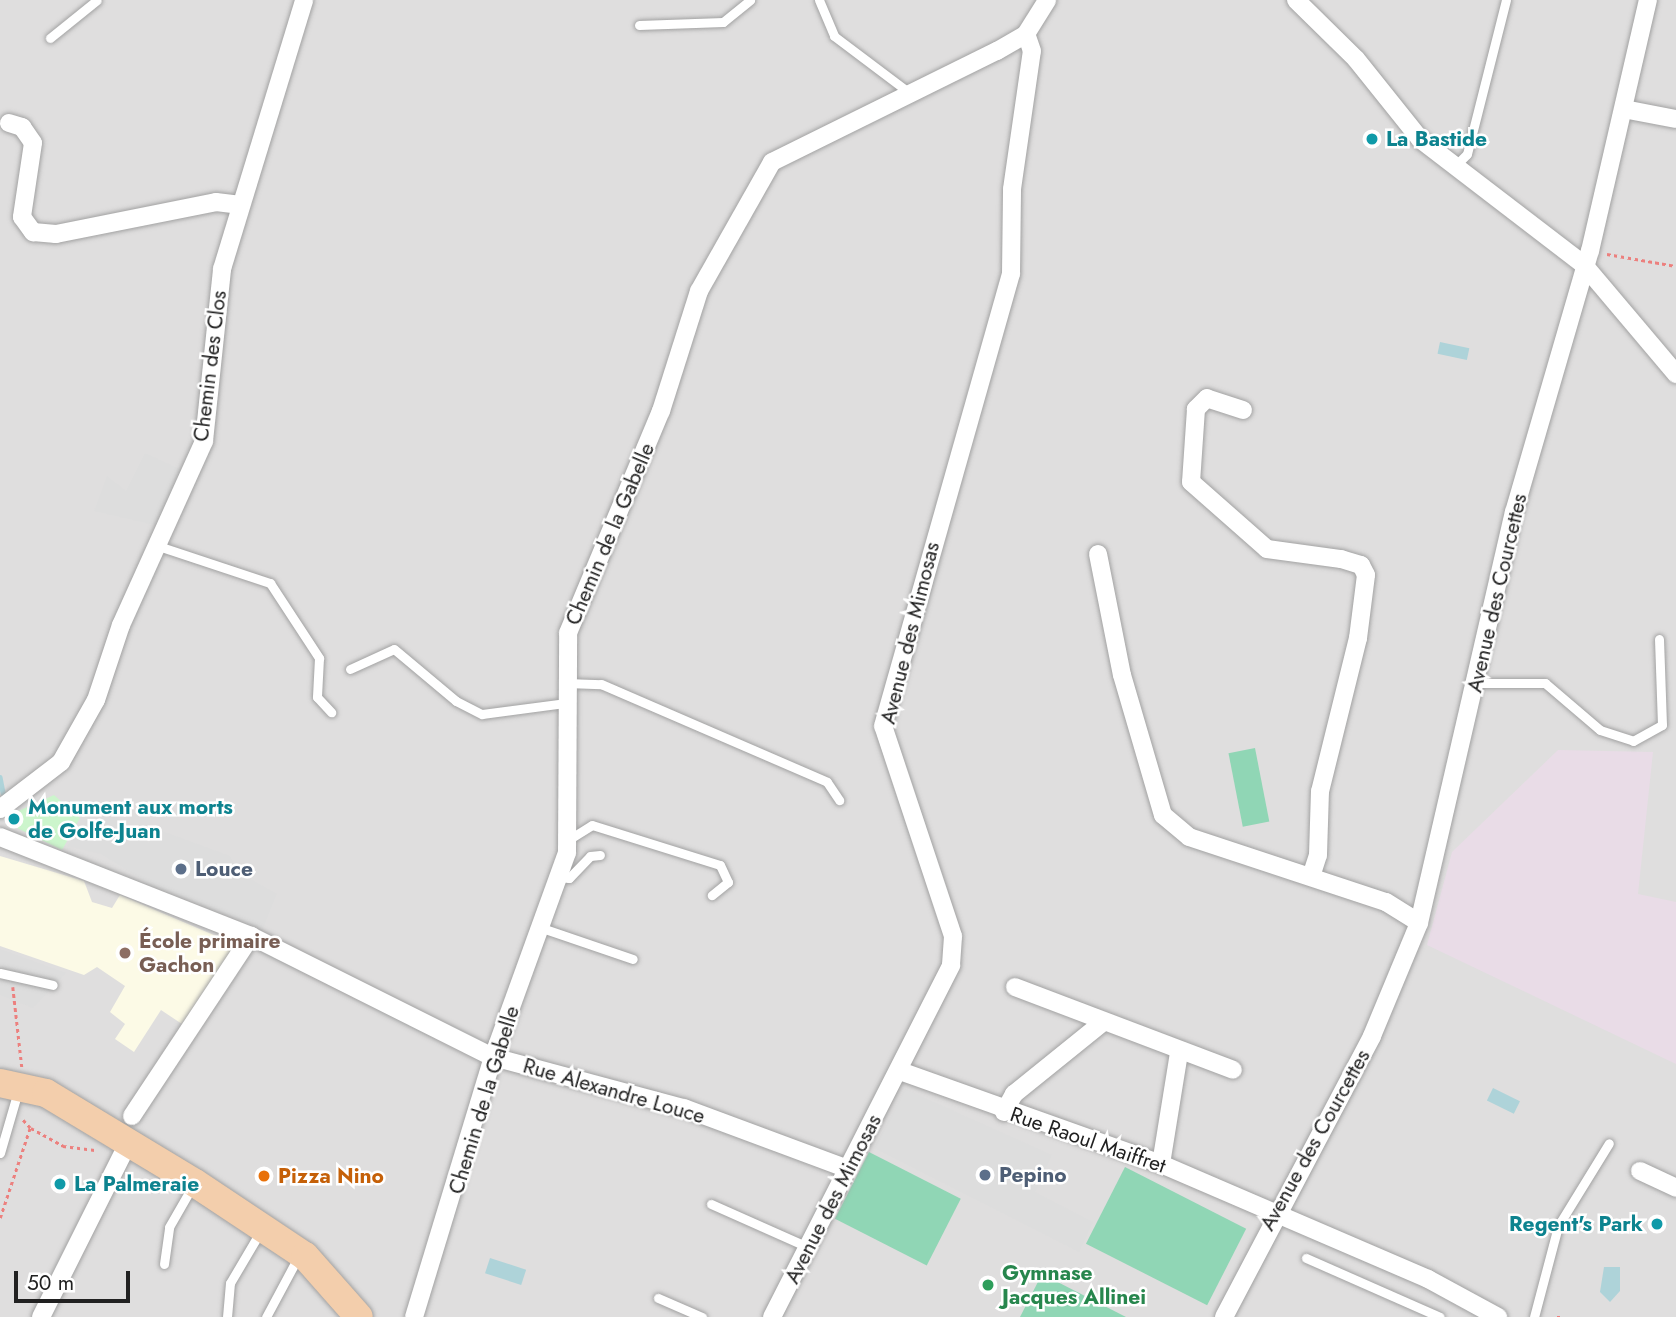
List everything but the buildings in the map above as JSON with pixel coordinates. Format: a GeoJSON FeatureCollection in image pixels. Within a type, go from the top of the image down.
{"type":"FeatureCollection","features":[{"type":"Feature","properties":{"kind":"main road"},"geometry":{"type":"LineString","coordinates":[[11,1093],[46,1093],[128,1136],[301,1253],[359,1317]]}},
{"type":"Feature","properties":{"kind":"street","name":"Chemin des Clos"},"geometry":{"type":"LineString","coordinates":[[0,809],[61,762],[111,671],[121,625],[204,441],[222,269],[239,205],[304,0]]}},
{"type":"Feature","properties":{"kind":"street"},"geometry":{"type":"LineString","coordinates":[[1026,34],[1047,0]]}},
{"type":"Feature","properties":{"kind":"street"},"geometry":{"type":"LineString","coordinates":[[1296,0],[1356,58],[1420,139],[1454,167],[1587,258],[1676,374]]}},
{"type":"Feature","properties":{"kind":"street","name":"Avenue des Courcettes"},"geometry":{"type":"LineString","coordinates":[[1224,1317],[1274,1213],[1372,1036],[1419,923],[1514,512],[1587,258],[1648,0]]}},
{"type":"Feature","properties":{"kind":"street","name":"Chemin de la Gabelle"},"geometry":{"type":"LineString","coordinates":[[414,1317],[493,1057],[558,877],[568,840],[566,683],[569,633],[661,411],[699,291],[761,176],[791,150],[912,95],[1026,34]]}},
{"type":"Feature","properties":{"kind":"street","name":"Avenue des Mimosas"},"geometry":{"type":"LineString","coordinates":[[772,1317],[900,1071],[951,965],[953,936],[883,726],[1011,274],[1012,189],[1032,51],[1026,34]]}},
{"type":"Feature","properties":{"kind":"street"},"geometry":{"type":"LineString","coordinates":[[1624,109],[1676,119]]}},
{"type":"Feature","properties":{"kind":"street"},"geometry":{"type":"LineString","coordinates":[[9,123],[22,127],[33,143],[22,217],[33,232],[56,234],[216,202],[239,205]]}},
{"type":"Feature","properties":{"kind":"street"},"geometry":{"type":"LineString","coordinates":[[1243,410],[1207,398],[1196,409],[1191,482],[1268,549],[1341,559],[1361,565],[1366,575],[1358,638],[1320,791],[1318,855],[1311,876]]}},
{"type":"Feature","properties":{"kind":"street"},"geometry":{"type":"LineString","coordinates":[[1098,554],[1122,676],[1163,815],[1189,837],[1386,902],[1419,923]]}},
{"type":"Feature","properties":{"kind":"street","name":"Rue Alexandre Louce"},"geometry":{"type":"LineString","coordinates":[[0,837],[251,936],[493,1057],[684,1108],[848,1169]]}},
{"type":"Feature","properties":{"kind":"street"},"geometry":{"type":"LineString","coordinates":[[41,1317],[128,1136],[251,936]]}},
{"type":"Feature","properties":{"kind":"street"},"geometry":{"type":"LineString","coordinates":[[1015,988],[1179,1053],[1233,1070]]}},
{"type":"Feature","properties":{"kind":"street"},"geometry":{"type":"LineString","coordinates":[[1004,1112],[1014,1094],[1102,1023]]}},
{"type":"Feature","properties":{"kind":"street"},"geometry":{"type":"LineString","coordinates":[[1161,1164],[1179,1053]]}},
{"type":"Feature","properties":{"kind":"street","name":"Rue Raoul Maiffret"},"geometry":{"type":"LineString","coordinates":[[900,1071],[1004,1112],[1161,1164],[1498,1317]]}},
{"type":"Feature","properties":{"kind":"street"},"geometry":{"type":"LineString","coordinates":[[1640,1171],[1676,1188]]}},
{"type":"Feature","properties":{"kind":"lane"},"geometry":{"type":"LineString","coordinates":[[50,38],[97,0]]}},
{"type":"Feature","properties":{"kind":"lane"},"geometry":{"type":"LineString","coordinates":[[639,25],[723,22],[750,0]]}},
{"type":"Feature","properties":{"kind":"lane"},"geometry":{"type":"LineString","coordinates":[[819,0],[822,20],[834,36],[912,95]]}},
{"type":"Feature","properties":{"kind":"lane"},"geometry":{"type":"LineString","coordinates":[[1454,167],[1467,154],[1506,0]]}},
{"type":"Feature","properties":{"kind":"lane"},"geometry":{"type":"LineString","coordinates":[[158,546],[270,583],[319,658],[317,697],[331,712]]}},
{"type":"Feature","properties":{"kind":"lane"},"geometry":{"type":"LineString","coordinates":[[1476,683],[1545,683],[1601,730],[1633,741],[1662,725],[1659,639]]}},
{"type":"Feature","properties":{"kind":"lane"},"geometry":{"type":"LineString","coordinates":[[350,669],[394,649],[456,701],[482,714],[566,703]]}},
{"type":"Feature","properties":{"kind":"lane"},"geometry":{"type":"LineString","coordinates":[[566,683],[601,684],[827,782],[839,800]]}},
{"type":"Feature","properties":{"kind":"lane"},"geometry":{"type":"LineString","coordinates":[[568,840],[592,825],[720,864],[728,883],[712,895]]}},
{"type":"Feature","properties":{"kind":"lane"},"geometry":{"type":"LineString","coordinates":[[558,877],[569,878],[590,856],[600,855]]}},
{"type":"Feature","properties":{"kind":"lane"},"geometry":{"type":"LineString","coordinates":[[539,927],[634,959]]}},
{"type":"Feature","properties":{"kind":"lane"},"geometry":{"type":"LineString","coordinates":[[0,972],[53,985]]}},
{"type":"Feature","properties":{"kind":"lane"},"geometry":{"type":"LineString","coordinates":[[11,1093],[22,1119]]}},
{"type":"Feature","properties":{"kind":"lane"},"geometry":{"type":"LineString","coordinates":[[0,1153],[11,1093]]}},
{"type":"Feature","properties":{"kind":"lane"},"geometry":{"type":"LineString","coordinates":[[1534,1317],[1558,1226],[1609,1143]]}},
{"type":"Feature","properties":{"kind":"lane"},"geometry":{"type":"LineString","coordinates":[[164,1264],[169,1227],[195,1183]]}},
{"type":"Feature","properties":{"kind":"lane"},"geometry":{"type":"LineString","coordinates":[[711,1204],[808,1247]]}},
{"type":"Feature","properties":{"kind":"lane"},"geometry":{"type":"LineString","coordinates":[[227,1317],[230,1283],[263,1227]]}},
{"type":"Feature","properties":{"kind":"lane"},"geometry":{"type":"LineString","coordinates":[[266,1317],[301,1253]]}},
{"type":"Feature","properties":{"kind":"lane"},"geometry":{"type":"LineString","coordinates":[[1306,1258],[1440,1317]]}},
{"type":"Feature","properties":{"kind":"lane"},"geometry":{"type":"LineString","coordinates":[[658,1298],[702,1317]]}},
{"type":"Feature","properties":{"kind":"path"},"geometry":{"type":"LineString","coordinates":[[1587,258],[1676,267]]}},
{"type":"Feature","properties":{"kind":"path"},"geometry":{"type":"LineString","coordinates":[[11,1093],[13,976]]}},
{"type":"Feature","properties":{"kind":"path"},"geometry":{"type":"LineString","coordinates":[[22,1119],[30,1128],[63,1146],[128,1136]]}},
{"type":"Feature","properties":{"kind":"path"},"geometry":{"type":"LineString","coordinates":[[0,1218],[30,1128]]}},
{"type":"Feature","properties":{"kind":"shaded area"},"geometry":{"type":"Polygon","coordinates":[[[0,0],[1676,0],[1676,1317],[0,1317],[0,0]]]}},
{"type":"Feature","properties":{"kind":"shaded area"},"geometry":{"type":"Polygon","coordinates":[[[145,453],[184,471],[159,526],[94,511],[107,476],[126,491],[145,453]]]}},
{"type":"Feature","properties":{"kind":"shaded area"},"geometry":{"type":"Polygon","coordinates":[[[1558,750],[1653,752],[1638,894],[1676,902],[1676,1064],[1427,945],[1452,852],[1558,750]]]}},
{"type":"Feature","properties":{"kind":"shaded area","name":"Louce"},"geometry":{"type":"Polygon","coordinates":[[[100,804],[149,843],[154,828],[230,856],[238,872],[277,894],[263,929],[148,883],[101,854],[67,846],[100,804]]]}},
{"type":"Feature","properties":{"kind":"shaded area","name":"École primaire Gachon"},"geometry":{"type":"Polygon","coordinates":[[[0,856],[84,881],[92,902],[112,908],[120,895],[235,944],[182,1024],[161,1010],[134,1052],[115,1039],[125,1024],[110,1012],[125,986],[97,967],[84,975],[0,946],[0,856]]]}},
{"type":"Feature","properties":{"kind":"shaded area"},"geometry":{"type":"Polygon","coordinates":[[[0,949],[66,973],[33,1008],[0,995],[0,949]]]}},
{"type":"Feature","properties":{"kind":"shaded area","name":"Pepino"},"geometry":{"type":"Polygon","coordinates":[[[905,1089],[1052,1155],[1035,1192],[1093,1222],[1079,1252],[874,1148],[905,1089]]]}},
{"type":"Feature","properties":{"kind":"green space"},"geometry":{"type":"Polygon","coordinates":[[[1255,748],[1269,822],[1243,827],[1228,753],[1255,748]]]}},
{"type":"Feature","properties":{"kind":"green space"},"geometry":{"type":"Polygon","coordinates":[[[54,795],[80,818],[62,850],[17,828],[14,813],[54,795]]]}},
{"type":"Feature","properties":{"kind":"green space"},"geometry":{"type":"Polygon","coordinates":[[[869,1152],[961,1199],[927,1266],[835,1219],[869,1152]]]}},
{"type":"Feature","properties":{"kind":"green space"},"geometry":{"type":"Polygon","coordinates":[[[1125,1167],[1246,1229],[1207,1305],[1086,1244],[1125,1167]]]}},
{"type":"Feature","properties":{"kind":"green space"},"geometry":{"type":"Polygon","coordinates":[[[1042,1274],[1126,1317],[1020,1317],[1042,1274]]]}},
{"type":"Feature","properties":{"kind":"water"},"geometry":{"type":"Polygon","coordinates":[[[1440,342],[1469,348],[1467,360],[1438,354],[1440,342]]]}},
{"type":"Feature","properties":{"kind":"water"},"geometry":{"type":"Polygon","coordinates":[[[1493,1088],[1520,1101],[1514,1114],[1487,1101],[1493,1088]]]}},
{"type":"Feature","properties":{"kind":"water"},"geometry":{"type":"Polygon","coordinates":[[[490,1258],[526,1270],[521,1285],[485,1273],[490,1258]]]}},
{"type":"Feature","properties":{"kind":"water"},"geometry":{"type":"Polygon","coordinates":[[[1604,1267],[1620,1267],[1620,1291],[1610,1302],[1600,1292],[1604,1267]]]}},
{"type":"Feature","properties":{"kind":"waterway"},"geometry":{"type":"LineString","coordinates":[[0,777],[3,793]]}},
{"type":"Feature","properties":{"kind":"place","name":"La Bastide"},"geometry":{"type":"Point","coordinates":[1372,139]}},
{"type":"Feature","properties":{"kind":"place","name":"Monument aux morts de Golfe-Juan"},"geometry":{"type":"Point","coordinates":[14,819]}},
{"type":"Feature","properties":{"kind":"place","name":"Louce"},"geometry":{"type":"Point","coordinates":[181,869]}},
{"type":"Feature","properties":{"kind":"place","name":"École primaire Gachon"},"geometry":{"type":"Point","coordinates":[125,953]}},
{"type":"Feature","properties":{"kind":"place","name":"Pepino"},"geometry":{"type":"Point","coordinates":[985,1175]}},
{"type":"Feature","properties":{"kind":"place","name":"Pizza Nino"},"geometry":{"type":"Point","coordinates":[264,1176]}},
{"type":"Feature","properties":{"kind":"place","name":"La Palmeraie"},"geometry":{"type":"Point","coordinates":[60,1184]}},
{"type":"Feature","properties":{"kind":"place","name":"Regent's Park"},"geometry":{"type":"Point","coordinates":[1657,1224]}},
{"type":"Feature","properties":{"kind":"place","name":"Gymnase Jacques Allinei"},"geometry":{"type":"Point","coordinates":[988,1285]}}]}
